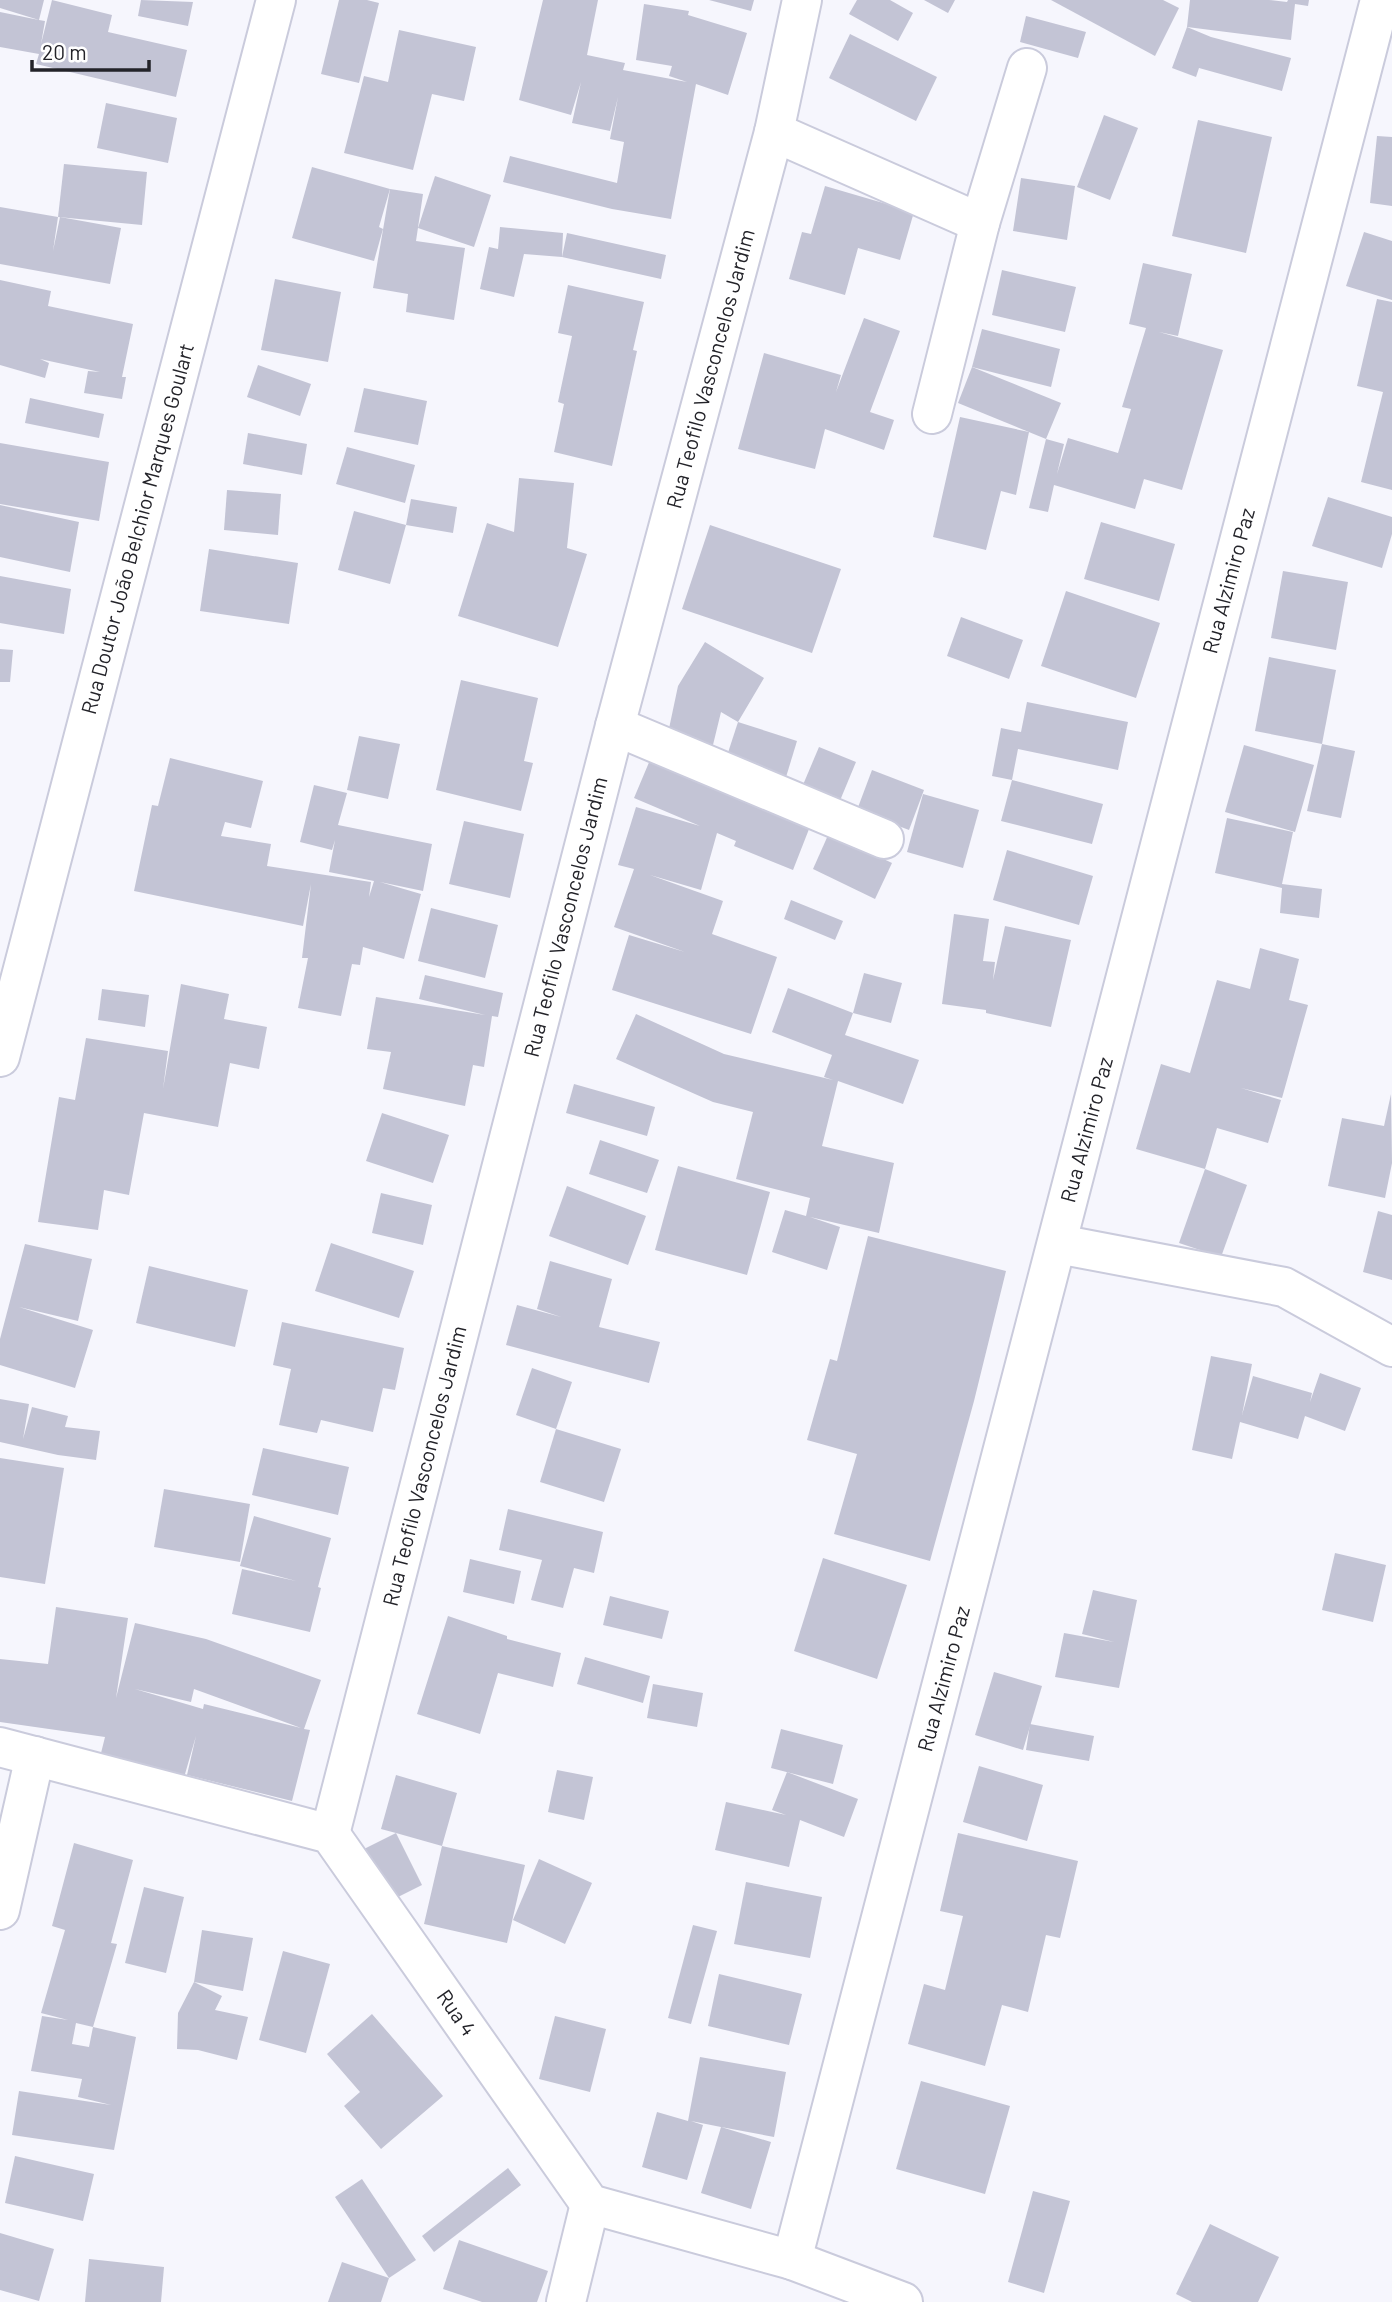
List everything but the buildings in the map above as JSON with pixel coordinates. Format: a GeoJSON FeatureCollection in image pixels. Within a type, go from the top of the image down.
{"type":"FeatureCollection","features":[{"type":"Feature","properties":{"kind":"street","name":"Rua Doutor João Belchior Marques Goulart"},"geometry":{"type":"LineString","coordinates":[[0,1057],[276,0]]}},
{"type":"Feature","properties":{"kind":"street","name":"Rua Teofilo Vasconcelos Jardim"},"geometry":{"type":"LineString","coordinates":[[331,1834],[615,726],[774,132],[802,0]]}},
{"type":"Feature","properties":{"kind":"street","name":"Rua Alzimiro Paz"},"geometry":{"type":"LineString","coordinates":[[792,2260],[1380,0]]}},
{"type":"Feature","properties":{"kind":"street"},"geometry":{"type":"LineString","coordinates":[[932,414],[980,223],[1027,68]]}},
{"type":"Feature","properties":{"kind":"street"},"geometry":{"type":"LineString","coordinates":[[774,132],[980,223]]}},
{"type":"Feature","properties":{"kind":"street"},"geometry":{"type":"LineString","coordinates":[[615,726],[884,839]]}},
{"type":"Feature","properties":{"kind":"street"},"geometry":{"type":"LineString","coordinates":[[1058,1244],[1284,1287],[1392,1347]]}},
{"type":"Feature","properties":{"kind":"street"},"geometry":{"type":"LineString","coordinates":[[0,1910],[18,1752],[331,1834]]}},
{"type":"Feature","properties":{"kind":"street","name":"Rua 4"},"geometry":{"type":"LineString","coordinates":[[331,1834],[590,2204]]}},
{"type":"Feature","properties":{"kind":"street"},"geometry":{"type":"LineString","coordinates":[[566,2302],[590,2204],[792,2260],[903,2302]]}}]}
